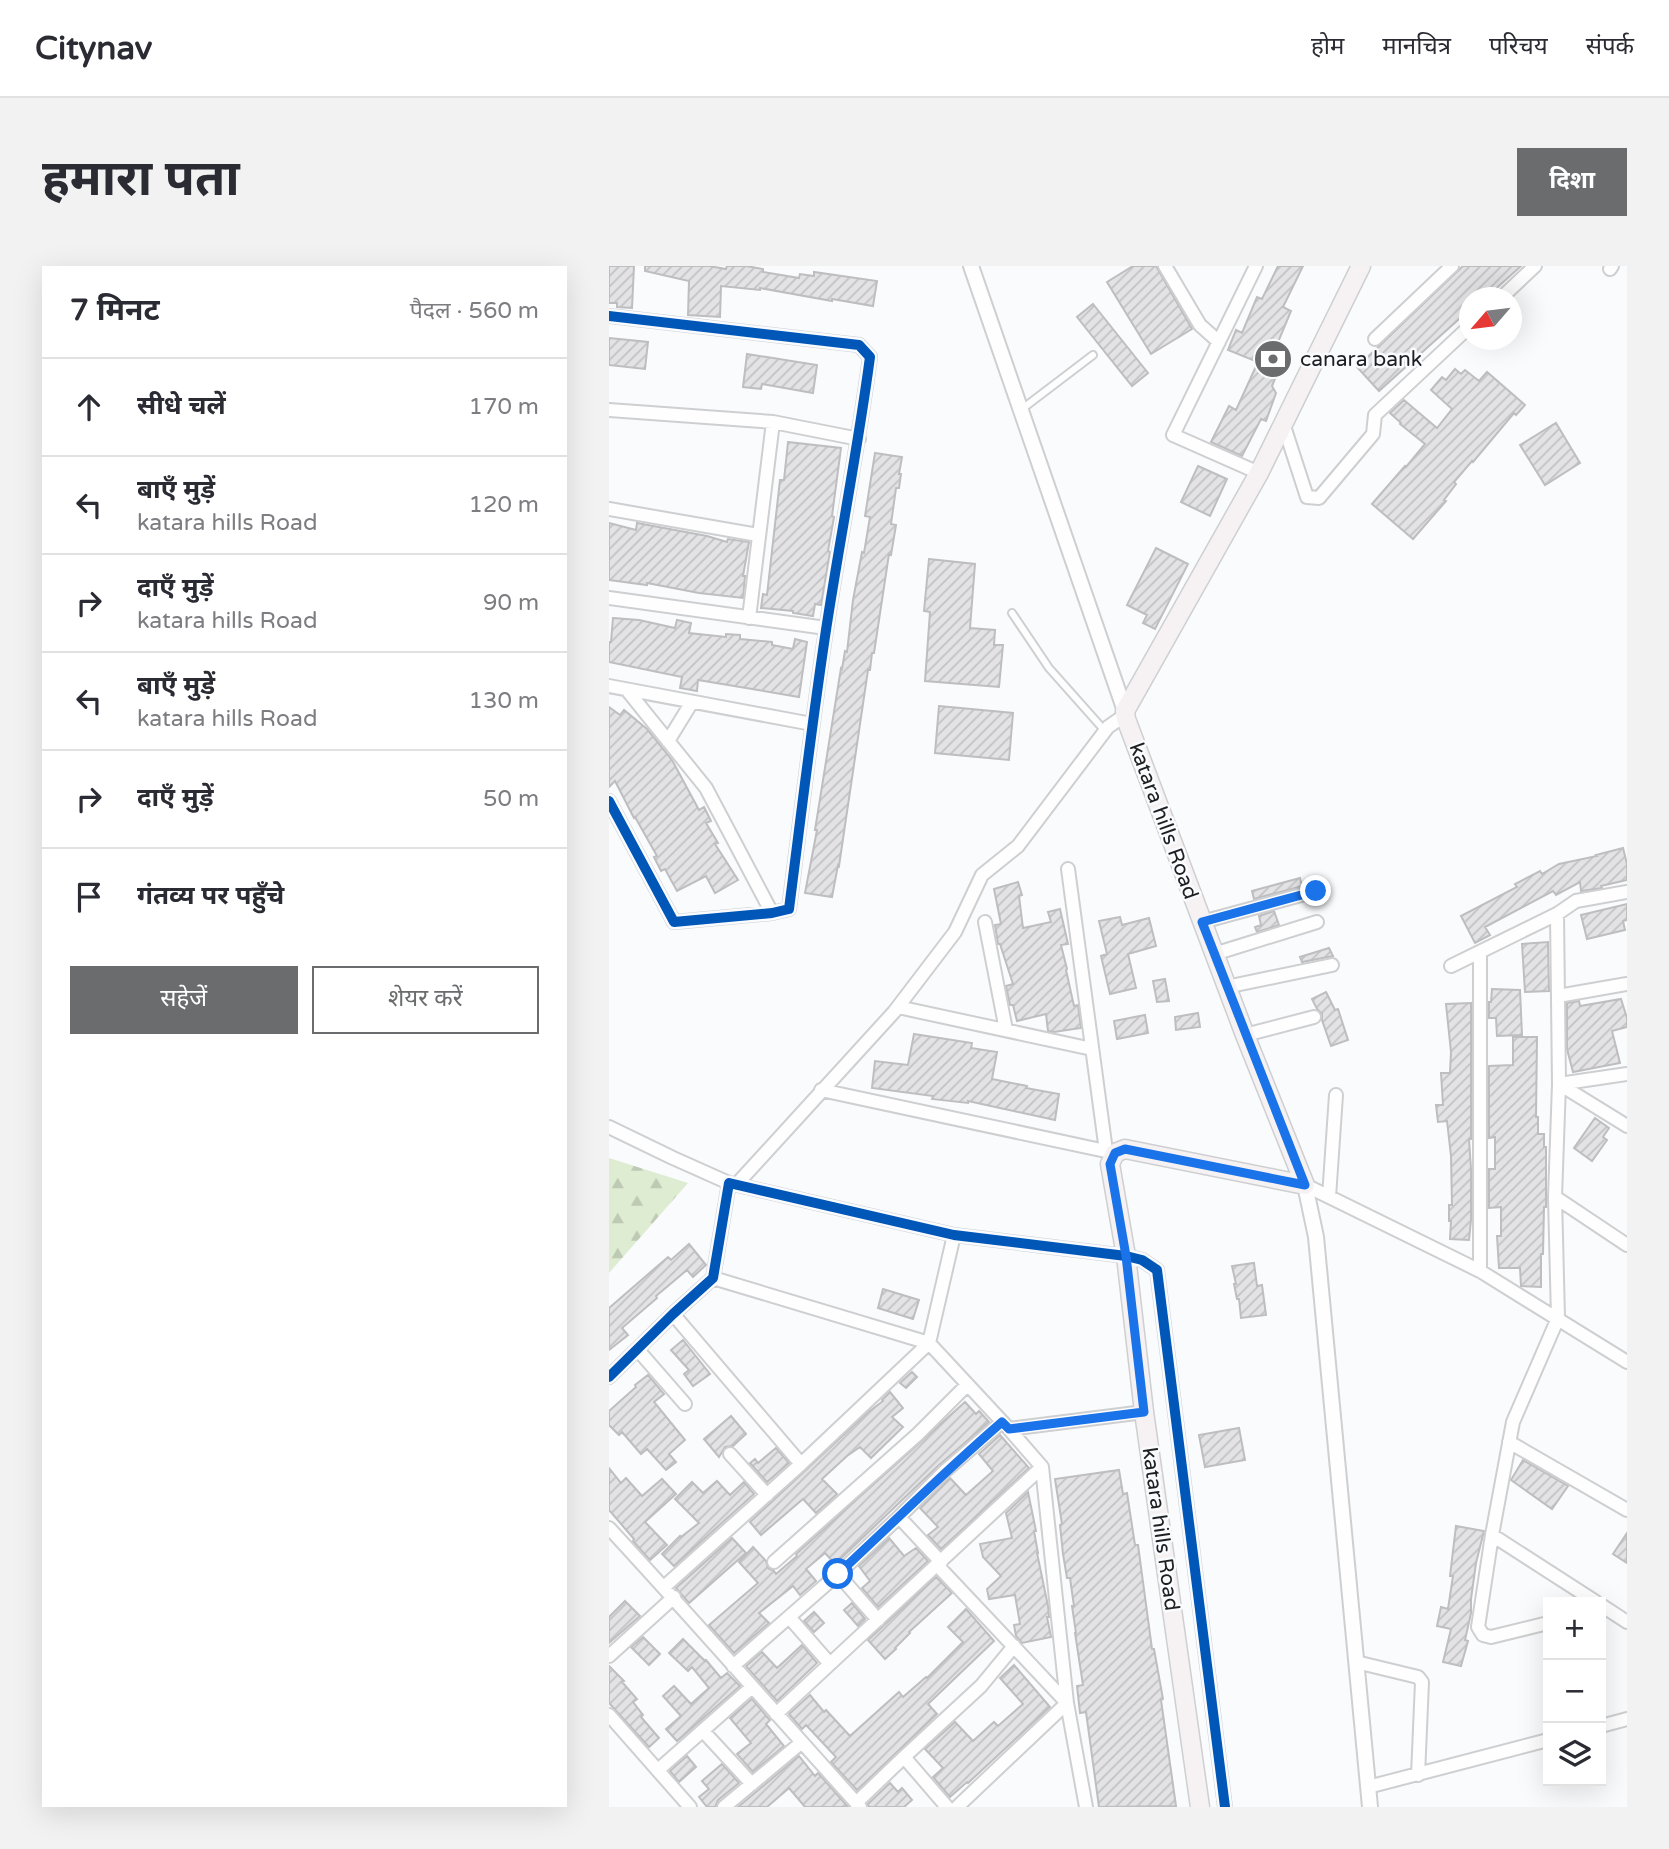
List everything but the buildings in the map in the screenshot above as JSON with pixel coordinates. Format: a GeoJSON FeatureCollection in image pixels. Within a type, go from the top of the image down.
{"type":"FeatureCollection","features":[{"type":"Feature","properties":{"kind":"main road","name":"katara hills Road"},"geometry":{"type":"LineString","coordinates":[[1305,1185],[1202,922],[1116,721],[1259,473],[1361,266]]}},
{"type":"Feature","properties":{"kind":"main road"},"geometry":{"type":"LineString","coordinates":[[1111,1152],[1125,1149],[1305,1185]]}},
{"type":"Feature","properties":{"kind":"main road","name":"katara hills Road"},"geometry":{"type":"LineString","coordinates":[[1111,1152],[1110,1164],[1126,1256],[1144,1412],[1201,1807]]}},
{"type":"Feature","properties":{"kind":"street"},"geometry":{"type":"LineString","coordinates":[[971,266],[1021,410],[1116,721]]}},
{"type":"Feature","properties":{"kind":"street"},"geometry":{"type":"LineString","coordinates":[[1165,266],[1200,325],[1219,342]]}},
{"type":"Feature","properties":{"kind":"street"},"geometry":{"type":"LineString","coordinates":[[1256,266],[1173,435],[1259,473]]}},
{"type":"Feature","properties":{"kind":"street"},"geometry":{"type":"LineString","coordinates":[[1375,339],[1452,266]]}},
{"type":"Feature","properties":{"kind":"street"},"geometry":{"type":"LineString","coordinates":[[1513,287],[1535,266]]}},
{"type":"Feature","properties":{"kind":"street"},"geometry":{"type":"LineString","coordinates":[[609,316],[859,345],[870,356],[859,439],[826,628],[789,909],[674,922],[609,801]]}},
{"type":"Feature","properties":{"kind":"street"},"geometry":{"type":"LineString","coordinates":[[1283,423],[1307,497],[1319,498],[1373,434],[1375,415],[1459,336]]}},
{"type":"Feature","properties":{"kind":"street"},"geometry":{"type":"LineString","coordinates":[[609,410],[773,422],[859,439]]}},
{"type":"Feature","properties":{"kind":"street"},"geometry":{"type":"LineString","coordinates":[[749,618],[773,422]]}},
{"type":"Feature","properties":{"kind":"street"},"geometry":{"type":"LineString","coordinates":[[609,509],[758,535]]}},
{"type":"Feature","properties":{"kind":"street"},"geometry":{"type":"LineString","coordinates":[[609,598],[826,628]]}},
{"type":"Feature","properties":{"kind":"street"},"geometry":{"type":"LineString","coordinates":[[609,686],[812,724]]}},
{"type":"Feature","properties":{"kind":"street"},"geometry":{"type":"LineString","coordinates":[[627,690],[706,788],[772,913]]}},
{"type":"Feature","properties":{"kind":"street"},"geometry":{"type":"LineString","coordinates":[[668,741],[692,702]]}},
{"type":"Feature","properties":{"kind":"street","name":"katara hills Road"},"geometry":{"type":"LineString","coordinates":[[733,1184],[898,1007],[955,932],[982,875],[1018,846],[1116,721]]}},
{"type":"Feature","properties":{"kind":"street"},"geometry":{"type":"LineString","coordinates":[[821,1090],[1111,1152],[1092,1049],[1068,869]]}},
{"type":"Feature","properties":{"kind":"street"},"geometry":{"type":"LineString","coordinates":[[1202,922],[1316,891]]}},
{"type":"Feature","properties":{"kind":"street"},"geometry":{"type":"LineString","coordinates":[[1451,966],[1557,914],[1576,901],[1627,892]]}},
{"type":"Feature","properties":{"kind":"street"},"geometry":{"type":"LineString","coordinates":[[1543,1624],[1492,1637],[1483,1635],[1478,1627],[1513,1422],[1558,1318],[1555,1197],[1559,1084],[1557,914]]}},
{"type":"Feature","properties":{"kind":"street"},"geometry":{"type":"LineString","coordinates":[[985,922],[1006,1030]]}},
{"type":"Feature","properties":{"kind":"street"},"geometry":{"type":"LineString","coordinates":[[1214,954],[1317,922]]}},
{"type":"Feature","properties":{"kind":"street"},"geometry":{"type":"LineString","coordinates":[[1480,952],[1480,1271]]}},
{"type":"Feature","properties":{"kind":"street"},"geometry":{"type":"LineString","coordinates":[[1226,987],[1332,965]]}},
{"type":"Feature","properties":{"kind":"street"},"geometry":{"type":"LineString","coordinates":[[1558,996],[1627,984]]}},
{"type":"Feature","properties":{"kind":"street"},"geometry":{"type":"LineString","coordinates":[[898,1007],[1092,1049]]}},
{"type":"Feature","properties":{"kind":"street"},"geometry":{"type":"LineString","coordinates":[[1245,1035],[1314,1017]]}},
{"type":"Feature","properties":{"kind":"street"},"geometry":{"type":"LineString","coordinates":[[1559,1084],[1627,1074]]}},
{"type":"Feature","properties":{"kind":"street"},"geometry":{"type":"LineString","coordinates":[[1559,1084],[1627,1126]]}},
{"type":"Feature","properties":{"kind":"street"},"geometry":{"type":"LineString","coordinates":[[1329,1197],[1336,1095]]}},
{"type":"Feature","properties":{"kind":"street"},"geometry":{"type":"LineString","coordinates":[[609,1127],[733,1184],[954,1235],[1126,1256],[1142,1260],[1157,1270],[1225,1807]]}},
{"type":"Feature","properties":{"kind":"street"},"geometry":{"type":"LineString","coordinates":[[609,1377],[713,1278],[733,1184]]}},
{"type":"Feature","properties":{"kind":"street"},"geometry":{"type":"LineString","coordinates":[[1305,1185],[1480,1271],[1627,1362]]}},
{"type":"Feature","properties":{"kind":"street"},"geometry":{"type":"LineString","coordinates":[[1305,1185],[1316,1237],[1370,1807]]}},
{"type":"Feature","properties":{"kind":"street"},"geometry":{"type":"LineString","coordinates":[[1555,1197],[1627,1245]]}},
{"type":"Feature","properties":{"kind":"street"},"geometry":{"type":"LineString","coordinates":[[664,1587],[801,1464],[929,1343],[954,1235]]}},
{"type":"Feature","properties":{"kind":"street"},"geometry":{"type":"LineString","coordinates":[[713,1278],[929,1343],[1042,1467],[1067,1703],[1086,1807]]}},
{"type":"Feature","properties":{"kind":"street"},"geometry":{"type":"LineString","coordinates":[[673,1314],[801,1464]]}},
{"type":"Feature","properties":{"kind":"street"},"geometry":{"type":"LineString","coordinates":[[638,1350],[685,1404]]}},
{"type":"Feature","properties":{"kind":"street"},"geometry":{"type":"LineString","coordinates":[[774,1562],[918,1434],[967,1385]]}},
{"type":"Feature","properties":{"kind":"street"},"geometry":{"type":"LineString","coordinates":[[733,1665],[838,1574],[945,1471],[1005,1426],[1144,1412]]}},
{"type":"Feature","properties":{"kind":"street"},"geometry":{"type":"LineString","coordinates":[[1509,1443],[1627,1510]]}},
{"type":"Feature","properties":{"kind":"street"},"geometry":{"type":"LineString","coordinates":[[730,1454],[767,1494]]}},
{"type":"Feature","properties":{"kind":"street"},"geometry":{"type":"LineString","coordinates":[[776,1714],[1042,1467]]}},
{"type":"Feature","properties":{"kind":"street"},"geometry":{"type":"LineString","coordinates":[[899,1517],[1067,1703]]}},
{"type":"Feature","properties":{"kind":"street"},"geometry":{"type":"LineString","coordinates":[[609,1528],[674,1597],[858,1805],[904,1757],[981,1686],[1014,1646]]}},
{"type":"Feature","properties":{"kind":"street"},"geometry":{"type":"LineString","coordinates":[[1492,1535],[1586,1597]]}},
{"type":"Feature","properties":{"kind":"street"},"geometry":{"type":"LineString","coordinates":[[838,1574],[878,1620]]}},
{"type":"Feature","properties":{"kind":"street"},"geometry":{"type":"LineString","coordinates":[[609,1656],[674,1597]]}},
{"type":"Feature","properties":{"kind":"street"},"geometry":{"type":"LineString","coordinates":[[1606,1610],[1627,1622]]}},
{"type":"Feature","properties":{"kind":"street"},"geometry":{"type":"LineString","coordinates":[[789,1616],[830,1664]]}},
{"type":"Feature","properties":{"kind":"street"},"geometry":{"type":"LineString","coordinates":[[1356,1662],[1418,1677],[1422,1682],[1418,1774]]}},
{"type":"Feature","properties":{"kind":"street"},"geometry":{"type":"LineString","coordinates":[[658,1770],[752,1687]]}},
{"type":"Feature","properties":{"kind":"street"},"geometry":{"type":"LineString","coordinates":[[957,1807],[1067,1703]]}},
{"type":"Feature","properties":{"kind":"street"},"geometry":{"type":"LineString","coordinates":[[609,1715],[690,1807]]}},
{"type":"Feature","properties":{"kind":"street"},"geometry":{"type":"LineString","coordinates":[[1606,1725],[1627,1719]]}},
{"type":"Feature","properties":{"kind":"street"},"geometry":{"type":"LineString","coordinates":[[703,1731],[752,1784]]}},
{"type":"Feature","properties":{"kind":"street"},"geometry":{"type":"LineString","coordinates":[[1369,1787],[1543,1741]]}},
{"type":"Feature","properties":{"kind":"street"},"geometry":{"type":"LineString","coordinates":[[724,1807],[802,1742]]}},
{"type":"Feature","properties":{"kind":"street"},"geometry":{"type":"LineString","coordinates":[[904,1757],[947,1807]]}},
{"type":"Feature","properties":{"kind":"lane"},"geometry":{"type":"LineString","coordinates":[[1021,410],[1093,355]]}},
{"type":"Feature","properties":{"kind":"lane"},"geometry":{"type":"LineString","coordinates":[[1013,613],[1049,668],[1116,721]]}},
{"type":"Feature","properties":{"kind":"green space"},"geometry":{"type":"Polygon","coordinates":[[[609,1158],[688,1183],[609,1273],[609,1158]]]}},
{"type":"Feature","properties":{"kind":"cycle path"},"geometry":{"type":"LineString","coordinates":[[609,316],[859,345],[870,357],[831,596],[789,909],[674,922],[609,801]]}},
{"type":"Feature","properties":{"kind":"cycle path"},"geometry":{"type":"LineString","coordinates":[[609,1377],[713,1278],[729,1183],[954,1235],[1126,1256],[1142,1260],[1157,1270],[1225,1807]]}},
{"type":"Feature","properties":{"kind":"place","name":"canara bank"},"geometry":{"type":"Point","coordinates":[1273,359]}},
{"type":"Feature","properties":{"kind":"route"},"geometry":{"type":"LineString","coordinates":[[838,1574],[945,1471],[1002,1422],[1009,1429],[1144,1412],[1126,1256],[1110,1164],[1111,1157],[1118,1150],[1125,1149],[1305,1185],[1202,922],[1316,891]]}}]}
